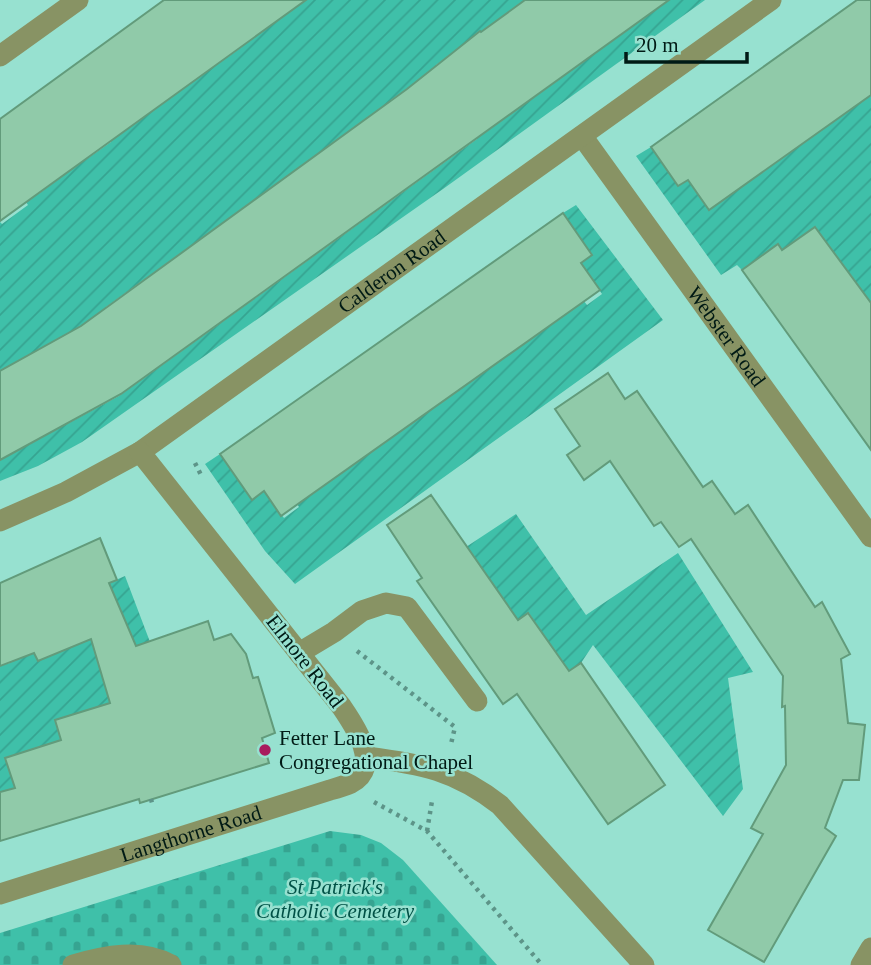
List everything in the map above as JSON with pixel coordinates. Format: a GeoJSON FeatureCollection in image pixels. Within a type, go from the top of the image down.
{"type":"FeatureCollection","features":[{"type":"Feature","properties":{"kind":"street"},"geometry":{"type":"LineString","coordinates":[[0,56],[78,0]]}},
{"type":"Feature","properties":{"kind":"street","name":"Calderon Road"},"geometry":{"type":"LineString","coordinates":[[0,521],[66,492],[140,453],[771,0]]}},
{"type":"Feature","properties":{"kind":"street","name":"Webster Road"},"geometry":{"type":"LineString","coordinates":[[582,136],[871,537]]}},
{"type":"Feature","properties":{"kind":"street","name":"Elmore Road"},"geometry":{"type":"LineString","coordinates":[[140,453],[351,721],[363,743],[366,757]]}},
{"type":"Feature","properties":{"kind":"street"},"geometry":{"type":"LineString","coordinates":[[299,653],[362,611],[386,604],[407,607],[477,702]]}},
{"type":"Feature","properties":{"kind":"street"},"geometry":{"type":"LineString","coordinates":[[366,757],[408,762],[442,771],[474,785],[492,798],[644,965]]}},
{"type":"Feature","properties":{"kind":"street","name":"Langthorne Road"},"geometry":{"type":"LineString","coordinates":[[0,894],[354,782],[366,757]]}},
{"type":"Feature","properties":{"kind":"street"},"geometry":{"type":"LineString","coordinates":[[861,965],[871,947]]}},
{"type":"Feature","properties":{"kind":"street"},"geometry":{"type":"LineString","coordinates":[[73,965],[129,954],[172,965]]}},
{"type":"Feature","properties":{"kind":"path"},"geometry":{"type":"LineString","coordinates":[[450,745],[455,727]]}},
{"type":"Feature","properties":{"kind":"path"},"geometry":{"type":"LineString","coordinates":[[427,831],[432,800]]}},
{"type":"Feature","properties":{"kind":"path"},"geometry":{"type":"LineString","coordinates":[[389,811],[427,831],[542,965]]}},
{"type":"Feature","properties":{"kind":"green space"},"geometry":{"type":"Polygon","coordinates":[[[305,0],[525,0],[481,32],[449,68],[443,60],[436,65],[486,132],[640,21],[636,0],[648,15],[669,0],[705,0],[443,189],[82,442],[38,466],[0,481],[0,460],[119,396],[477,139],[453,104],[421,79],[391,100],[413,131],[373,114],[247,205],[269,234],[228,219],[106,307],[127,336],[86,322],[72,333],[73,373],[54,341],[24,358],[0,379],[0,222],[2,224],[28,205],[3,171],[14,163],[37,195],[67,173],[44,142],[61,130],[84,161],[111,142],[89,110],[131,126],[208,71],[206,26],[228,57],[243,46],[220,15],[305,0]]]}},
{"type":"Feature","properties":{"kind":"green space"},"geometry":{"type":"Polygon","coordinates":[[[871,95],[871,303],[851,275],[816,300],[840,262],[815,227],[782,250],[778,244],[742,270],[737,265],[721,275],[636,156],[651,147],[678,186],[688,180],[709,210],[871,95]]]}},
{"type":"Feature","properties":{"kind":"green space"},"geometry":{"type":"Polygon","coordinates":[[[576,205],[663,320],[295,584],[265,551],[205,464],[220,454],[252,499],[264,491],[284,518],[299,507],[297,504],[583,300],[587,305],[602,294],[581,263],[592,255],[563,213],[576,205]]]}},
{"type":"Feature","properties":{"kind":"green space"},"geometry":{"type":"Polygon","coordinates":[[[516,514],[586,615],[678,553],[753,672],[728,678],[743,789],[723,816],[593,645],[581,663],[559,679],[535,644],[545,637],[529,613],[518,620],[466,547],[516,514]]]}},
{"type":"Feature","properties":{"kind":"green space"},"geometry":{"type":"Polygon","coordinates":[[[125,576],[158,663],[129,766],[75,714],[55,720],[70,772],[39,747],[6,758],[15,788],[0,793],[0,666],[10,663],[7,654],[20,623],[38,661],[125,622],[109,583],[125,576]]]}},
{"type":"Feature","properties":{"kind":"green space","name":"St Patrick's Catholic Cemetery"},"geometry":{"type":"Polygon","coordinates":[[[330,831],[361,835],[381,843],[403,860],[497,965],[0,965],[0,933],[330,831]]]}},
{"type":"Feature","properties":{"kind":"building"},"geometry":{"type":"Polygon","coordinates":[[[164,0],[306,0],[0,221],[0,119],[164,0]]]}},
{"type":"Feature","properties":{"kind":"building"},"geometry":{"type":"Polygon","coordinates":[[[525,0],[669,0],[121,394],[0,460],[0,371],[81,326],[525,0]]]}},
{"type":"Feature","properties":{"kind":"building"},"geometry":{"type":"Polygon","coordinates":[[[857,0],[871,0],[871,95],[709,210],[688,180],[678,186],[651,147],[857,0]]]}},
{"type":"Feature","properties":{"kind":"building"},"geometry":{"type":"Polygon","coordinates":[[[563,213],[592,255],[581,263],[600,290],[281,516],[264,491],[252,500],[220,454],[563,213]]]}},
{"type":"Feature","properties":{"kind":"building"},"geometry":{"type":"Polygon","coordinates":[[[815,227],[871,303],[871,450],[742,270],[778,244],[782,250],[815,227]]]}},
{"type":"Feature","properties":{"kind":"building"},"geometry":{"type":"Polygon","coordinates":[[[608,373],[625,399],[637,391],[703,487],[712,481],[735,514],[748,505],[815,607],[822,602],[850,654],[841,659],[848,723],[865,725],[859,780],[843,780],[825,828],[836,836],[764,962],[708,930],[763,834],[751,828],[786,765],[783,676],[691,539],[679,547],[661,522],[654,526],[610,461],[584,480],[567,455],[580,446],[555,409],[608,373]]]}},
{"type":"Feature","properties":{"kind":"building"},"geometry":{"type":"Polygon","coordinates":[[[431,495],[518,620],[528,613],[569,671],[581,663],[665,785],[608,824],[517,694],[503,704],[417,581],[422,578],[387,525],[431,495]]]}},
{"type":"Feature","properties":{"kind":"building"},"geometry":{"type":"Polygon","coordinates":[[[100,538],[117,580],[109,583],[136,646],[208,621],[214,640],[231,634],[246,654],[253,678],[258,677],[275,733],[262,738],[269,763],[140,803],[139,799],[0,841],[0,792],[15,788],[5,758],[61,740],[55,720],[110,703],[91,639],[38,661],[34,653],[0,666],[0,583],[100,538]]]}},
{"type":"Feature","properties":{"kind":"place","name":"Fetter Lane Congregational Chapel"},"geometry":{"type":"Point","coordinates":[265,750]}}]}
